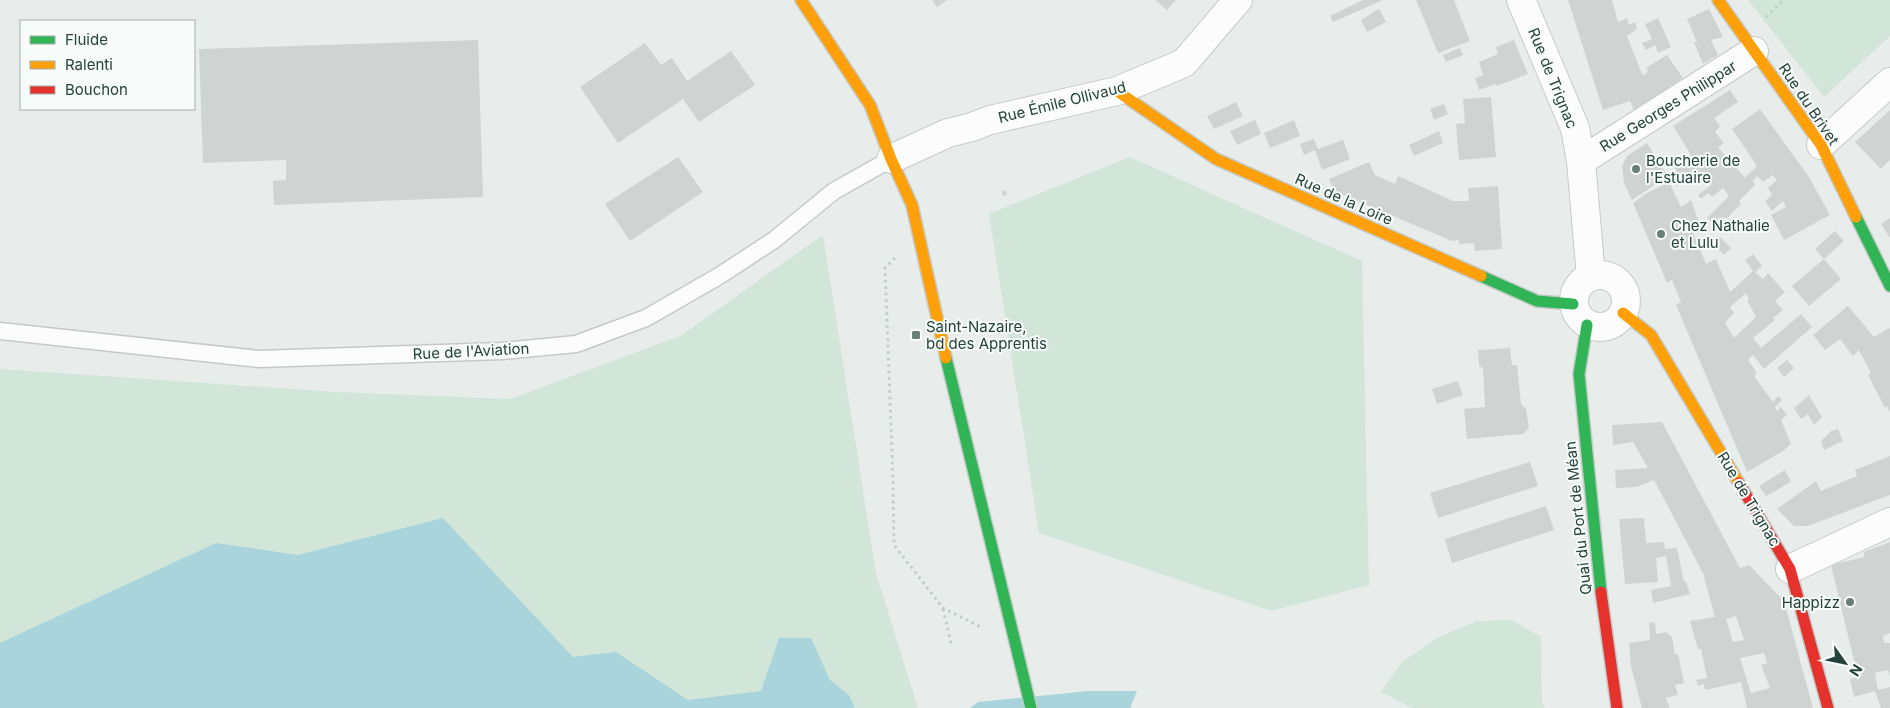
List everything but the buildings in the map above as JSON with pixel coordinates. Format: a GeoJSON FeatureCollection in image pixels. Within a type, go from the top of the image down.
{"type":"FeatureCollection","features":[{"type":"Feature","properties":{"kind":"street"},"geometry":{"type":"LineString","coordinates":[[801,0],[870,105],[891,159],[912,205],[941,337],[1031,708]]}},
{"type":"Feature","properties":{"kind":"street","name":"Rue Émile Ollivaud"},"geometry":{"type":"LineString","coordinates":[[891,159],[948,134],[990,120],[1117,91],[1184,63],[1238,0]]}},
{"type":"Feature","properties":{"kind":"street","name":"Rue de Trignac"},"geometry":{"type":"LineString","coordinates":[[1521,0],[1575,128],[1581,161],[1591,277]]}},
{"type":"Feature","properties":{"kind":"street","name":"Rue du Brivet"},"geometry":{"type":"LineString","coordinates":[[1718,0],[1821,145],[1890,286]]}},
{"type":"Feature","properties":{"kind":"street","name":"Rue Georges Philippar"},"geometry":{"type":"LineString","coordinates":[[1581,161],[1754,51]]}},
{"type":"Feature","properties":{"kind":"street"},"geometry":{"type":"LineString","coordinates":[[1821,145],[1890,82]]}},
{"type":"Feature","properties":{"kind":"street","name":"Rue de la Loire"},"geometry":{"type":"LineString","coordinates":[[1117,91],[1216,159],[1537,301],[1580,315]]}},
{"type":"Feature","properties":{"kind":"street"},"geometry":{"type":"LineString","coordinates":[[1609,276],[1622,288],[1626,304],[1624,313],[1612,325],[1595,328],[1580,315],[1577,287],[1591,277],[1609,276]]}},
{"type":"Feature","properties":{"kind":"street","name":"Rue de Trignac"},"geometry":{"type":"LineString","coordinates":[[1624,313],[1651,335],[1790,569],[1828,708]]}},
{"type":"Feature","properties":{"kind":"street","name":"Quai du Port de Méan"},"geometry":{"type":"LineString","coordinates":[[1580,315],[1579,374],[1602,598],[1617,708]]}},
{"type":"Feature","properties":{"kind":"street"},"geometry":{"type":"LineString","coordinates":[[1790,569],[1890,522]]}},
{"type":"Feature","properties":{"kind":"lane","name":"Rue de l'Aviation"},"geometry":{"type":"LineString","coordinates":[[0,332],[259,359],[502,351],[576,344],[646,318],[719,276],[774,240],[834,191],[891,159]]}},
{"type":"Feature","properties":{"kind":"path"},"geometry":{"type":"LineString","coordinates":[[1763,20],[1783,0]]}},
{"type":"Feature","properties":{"kind":"path"},"geometry":{"type":"LineString","coordinates":[[918,234],[886,268],[894,545],[943,608],[952,647]]}},
{"type":"Feature","properties":{"kind":"path"},"geometry":{"type":"LineString","coordinates":[[943,608],[1015,645]]}},
{"type":"Feature","properties":{"kind":"green space"},"geometry":{"type":"Polygon","coordinates":[[[1748,0],[1890,0],[1890,36],[1824,97],[1748,0]]]}},
{"type":"Feature","properties":{"kind":"green space"},"geometry":{"type":"Polygon","coordinates":[[[1130,157],[1362,261],[1369,585],[1271,611],[1039,533],[989,214],[1130,157]]]}},
{"type":"Feature","properties":{"kind":"green space"},"geometry":{"type":"Polygon","coordinates":[[[823,235],[876,573],[918,708],[855,708],[848,695],[832,708],[0,708],[0,369],[337,392],[510,399],[680,336],[823,235]]]}},
{"type":"Feature","properties":{"kind":"green space"},"geometry":{"type":"Polygon","coordinates":[[[1512,620],[1541,637],[1542,701],[1545,708],[1412,708],[1381,692],[1402,662],[1439,637],[1477,621],[1512,620]]]}},
{"type":"Feature","properties":{"kind":"water"},"geometry":{"type":"Polygon","coordinates":[[[443,518],[573,657],[616,652],[688,700],[761,691],[779,638],[811,638],[830,680],[849,695],[855,708],[0,708],[0,643],[216,543],[298,555],[443,518]]]}},
{"type":"Feature","properties":{"kind":"water"},"geometry":{"type":"Polygon","coordinates":[[[1089,691],[1137,691],[1130,708],[970,708],[978,702],[1089,691]]]}},
{"type":"Feature","properties":{"kind":"traffic: fast"},"geometry":{"type":"LineString","coordinates":[[1856,217],[1890,286]]}},
{"type":"Feature","properties":{"kind":"traffic: fast"},"geometry":{"type":"LineString","coordinates":[[1481,276],[1537,301],[1573,304]]}},
{"type":"Feature","properties":{"kind":"traffic: fast"},"geometry":{"type":"LineString","coordinates":[[1587,325],[1579,374],[1601,592]]}},
{"type":"Feature","properties":{"kind":"traffic: fast"},"geometry":{"type":"LineString","coordinates":[[946,358],[1031,708]]}},
{"type":"Feature","properties":{"kind":"traffic: slow"},"geometry":{"type":"LineString","coordinates":[[801,0],[870,105],[891,159],[912,205],[946,358]]}},
{"type":"Feature","properties":{"kind":"traffic: slow"},"geometry":{"type":"LineString","coordinates":[[1718,0],[1821,145],[1856,217]]}},
{"type":"Feature","properties":{"kind":"traffic: slow"},"geometry":{"type":"LineString","coordinates":[[1117,91],[1216,159],[1481,276]]}},
{"type":"Feature","properties":{"kind":"traffic: slow"},"geometry":{"type":"LineString","coordinates":[[1623,313],[1651,335],[1739,483]]}},
{"type":"Feature","properties":{"kind":"traffic: jam"},"geometry":{"type":"LineString","coordinates":[[1739,483],[1790,569],[1828,708]]}},
{"type":"Feature","properties":{"kind":"traffic: jam"},"geometry":{"type":"LineString","coordinates":[[1601,592],[1617,708]]}},
{"type":"Feature","properties":{"kind":"place","name":"Boucherie de l'Estuaire"},"geometry":{"type":"Point","coordinates":[1636,169]}},
{"type":"Feature","properties":{"kind":"place","name":"Chez Nathalie et Lulu"},"geometry":{"type":"Point","coordinates":[1661,234]}},
{"type":"Feature","properties":{"kind":"place","name":"Saint-Nazaire, bd des Apprentis"},"geometry":{"type":"Point","coordinates":[916,335]}},
{"type":"Feature","properties":{"kind":"place","name":"Happizz"},"geometry":{"type":"Point","coordinates":[1850,602]}}]}
